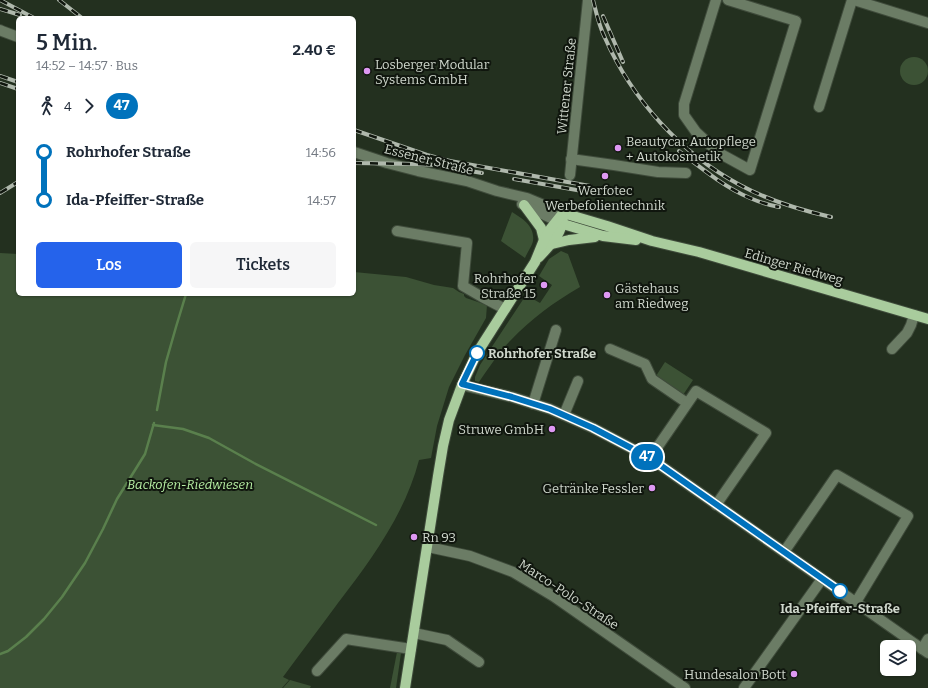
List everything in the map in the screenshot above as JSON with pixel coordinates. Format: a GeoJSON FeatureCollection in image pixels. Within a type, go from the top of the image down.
{"type":"FeatureCollection","features":[{"type":"Feature","properties":{"kind":"main road"},"geometry":{"type":"LineString","coordinates":[[524,205],[548,242]]}},
{"type":"Feature","properties":{"kind":"main road"},"geometry":{"type":"LineString","coordinates":[[406,688],[443,446],[449,420],[462,384],[477,353],[548,242],[563,213]]}},
{"type":"Feature","properties":{"kind":"main road","name":"Edinger Riedweg"},"geometry":{"type":"LineString","coordinates":[[563,213],[652,241],[699,252],[928,318]]}},
{"type":"Feature","properties":{"kind":"main road","name":"Edinger Riedweg"},"geometry":{"type":"LineString","coordinates":[[559,223],[603,236],[652,241]]}},
{"type":"Feature","properties":{"kind":"main road"},"geometry":{"type":"LineString","coordinates":[[548,242],[603,236]]}},
{"type":"Feature","properties":{"kind":"street","name":"Wittener Straße"},"geometry":{"type":"LineString","coordinates":[[570,176],[588,0]]}},
{"type":"Feature","properties":{"kind":"street"},"geometry":{"type":"LineString","coordinates":[[716,0],[684,104],[684,115],[696,132],[719,153],[750,170],[796,21],[728,0]]}},
{"type":"Feature","properties":{"kind":"street"},"geometry":{"type":"LineString","coordinates":[[819,107],[853,0],[928,23]]}},
{"type":"Feature","properties":{"kind":"street"},"geometry":{"type":"LineString","coordinates":[[0,30],[16,36]]}},
{"type":"Feature","properties":{"kind":"street","name":"Essener Straße"},"geometry":{"type":"LineString","coordinates":[[356,153],[387,163],[527,198],[563,213]]}},
{"type":"Feature","properties":{"kind":"street"},"geometry":{"type":"LineString","coordinates":[[572,160],[658,172],[686,173]]}},
{"type":"Feature","properties":{"kind":"street","name":"Essener Straße"},"geometry":{"type":"LineString","coordinates":[[497,191],[559,223]]}},
{"type":"Feature","properties":{"kind":"street"},"geometry":{"type":"LineString","coordinates":[[397,231],[467,243],[463,286],[482,298],[505,309]]}},
{"type":"Feature","properties":{"kind":"street"},"geometry":{"type":"LineString","coordinates":[[892,349],[907,333],[914,315]]}},
{"type":"Feature","properties":{"kind":"street"},"geometry":{"type":"LineString","coordinates":[[533,404],[556,330]]}},
{"type":"Feature","properties":{"kind":"street"},"geometry":{"type":"LineString","coordinates":[[610,349],[645,364],[652,379],[688,403]]}},
{"type":"Feature","properties":{"kind":"street"},"geometry":{"type":"LineString","coordinates":[[564,415],[578,381]]}},
{"type":"Feature","properties":{"kind":"street"},"geometry":{"type":"LineString","coordinates":[[462,384],[550,409],[593,428],[650,458],[925,651],[928,639]]}},
{"type":"Feature","properties":{"kind":"street"},"geometry":{"type":"LineString","coordinates":[[650,458],[696,391],[766,433],[716,505]]}},
{"type":"Feature","properties":{"kind":"street"},"geometry":{"type":"LineString","coordinates":[[784,552],[837,475],[908,516],[856,602]]}},
{"type":"Feature","properties":{"kind":"street","name":"Marco-Polo-Straße"},"geometry":{"type":"LineString","coordinates":[[428,547],[470,556],[513,572],[553,596],[685,688]]}},
{"type":"Feature","properties":{"kind":"street"},"geometry":{"type":"LineString","coordinates":[[744,688],[822,578]]}},
{"type":"Feature","properties":{"kind":"street"},"geometry":{"type":"LineString","coordinates":[[414,632],[447,640],[479,662]]}},
{"type":"Feature","properties":{"kind":"street"},"geometry":{"type":"LineString","coordinates":[[317,671],[346,639],[411,649]]}},
{"type":"Feature","properties":{"kind":"green space"},"geometry":{"type":"Polygon","coordinates":[[[914,57],[924,61],[928,71],[924,81],[914,85],[904,81],[900,71],[904,61],[914,57]]]}},
{"type":"Feature","properties":{"kind":"green space"},"geometry":{"type":"Polygon","coordinates":[[[512,212],[520,217],[532,231],[532,245],[525,258],[501,241],[512,212]]]}},
{"type":"Feature","properties":{"kind":"green space"},"geometry":{"type":"Polygon","coordinates":[[[561,251],[568,254],[580,287],[552,305],[527,325],[502,350],[479,382],[475,381],[480,365],[526,295],[540,303],[552,285],[539,276],[549,259],[561,251]]]}},
{"type":"Feature","properties":{"kind":"green space","name":"Backofen-Riedwiesen"},"geometry":{"type":"Polygon","coordinates":[[[0,253],[16,254],[16,296],[356,296],[356,272],[406,277],[434,285],[453,288],[464,294],[466,298],[487,305],[486,318],[449,387],[437,426],[431,458],[419,460],[405,499],[386,536],[363,570],[283,677],[289,680],[282,688],[0,688],[0,253]]]}},
{"type":"Feature","properties":{"kind":"green space"},"geometry":{"type":"Polygon","coordinates":[[[665,362],[693,380],[683,395],[656,376],[665,362]]]}},
{"type":"Feature","properties":{"kind":"green space"},"geometry":{"type":"Polygon","coordinates":[[[397,652],[401,653],[396,688],[390,688],[397,652]]]}},
{"type":"Feature","properties":{"kind":"green space"},"geometry":{"type":"Polygon","coordinates":[[[290,680],[311,686],[310,688],[283,688],[290,680]]]}},
{"type":"Feature","properties":{"kind":"waterway"},"geometry":{"type":"LineString","coordinates":[[157,410],[166,362],[185,296]]}},
{"type":"Feature","properties":{"kind":"waterway"},"geometry":{"type":"LineString","coordinates":[[0,654],[8,651],[26,637],[44,619],[62,597],[85,563],[117,499],[145,454],[154,423]]}},
{"type":"Feature","properties":{"kind":"waterway"},"geometry":{"type":"LineString","coordinates":[[153,425],[183,429],[209,438],[254,463],[376,525]]}},
{"type":"Feature","properties":{"kind":"railway"},"geometry":{"type":"LineString","coordinates":[[0,0],[30,16]]}},
{"type":"Feature","properties":{"kind":"railway"},"geometry":{"type":"LineString","coordinates":[[59,0],[79,16]]}},
{"type":"Feature","properties":{"kind":"railway"},"geometry":{"type":"LineString","coordinates":[[593,0],[603,33],[616,61],[644,103],[678,141],[718,172],[740,185],[784,204],[831,217]]}},
{"type":"Feature","properties":{"kind":"railway"},"geometry":{"type":"LineString","coordinates":[[0,9],[20,15]]}},
{"type":"Feature","properties":{"kind":"railway"},"geometry":{"type":"LineString","coordinates":[[603,16],[623,62]]}},
{"type":"Feature","properties":{"kind":"railway"},"geometry":{"type":"LineString","coordinates":[[0,76],[16,81]]}},
{"type":"Feature","properties":{"kind":"railway"},"geometry":{"type":"LineString","coordinates":[[0,83],[16,88]]}},
{"type":"Feature","properties":{"kind":"railway"},"geometry":{"type":"LineString","coordinates":[[356,131],[427,155],[450,161],[590,186]]}},
{"type":"Feature","properties":{"kind":"railway"},"geometry":{"type":"LineString","coordinates":[[679,151],[713,177],[740,194],[757,201],[779,207]]}},
{"type":"Feature","properties":{"kind":"railway"},"geometry":{"type":"LineString","coordinates":[[356,163],[435,165],[482,173]]}},
{"type":"Feature","properties":{"kind":"railway"},"geometry":{"type":"LineString","coordinates":[[514,179],[588,192]]}},
{"type":"Feature","properties":{"kind":"railway"},"geometry":{"type":"LineString","coordinates":[[0,193],[16,183]]}},
{"type":"Feature","properties":{"kind":"bus line","name":"47"},"geometry":{"type":"LineString","coordinates":[[477,353],[462,384],[550,409],[593,428],[650,458],[840,591]]}},
{"type":"Feature","properties":{"kind":"place","name":"Losberger Modular Systems GmbH"},"geometry":{"type":"Point","coordinates":[367,71]}},
{"type":"Feature","properties":{"kind":"place","name":"Beautycar Autopflege + Autokosmetik"},"geometry":{"type":"Point","coordinates":[618,148]}},
{"type":"Feature","properties":{"kind":"place","name":"Werfotec Werbefolientechnik"},"geometry":{"type":"Point","coordinates":[605,176]}},
{"type":"Feature","properties":{"kind":"place","name":"Rohrhofer Straße 15"},"geometry":{"type":"Point","coordinates":[544,285]}},
{"type":"Feature","properties":{"kind":"place","name":"Gästehaus am Riedweg"},"geometry":{"type":"Point","coordinates":[607,295]}},
{"type":"Feature","properties":{"kind":"place","name":"Rohrhofer Straße"},"geometry":{"type":"Point","coordinates":[477,353]}},
{"type":"Feature","properties":{"kind":"place","name":"Struwe GmbH"},"geometry":{"type":"Point","coordinates":[552,429]}},
{"type":"Feature","properties":{"kind":"place","name":"Getränke Fessler"},"geometry":{"type":"Point","coordinates":[652,488]}},
{"type":"Feature","properties":{"kind":"place","name":"Rn 93"},"geometry":{"type":"Point","coordinates":[414,537]}},
{"type":"Feature","properties":{"kind":"place","name":"Ida-Pfeiffer-Straße"},"geometry":{"type":"Point","coordinates":[840,591]}},
{"type":"Feature","properties":{"kind":"place","name":"Hundesalon Bott"},"geometry":{"type":"Point","coordinates":[794,674]}}]}
